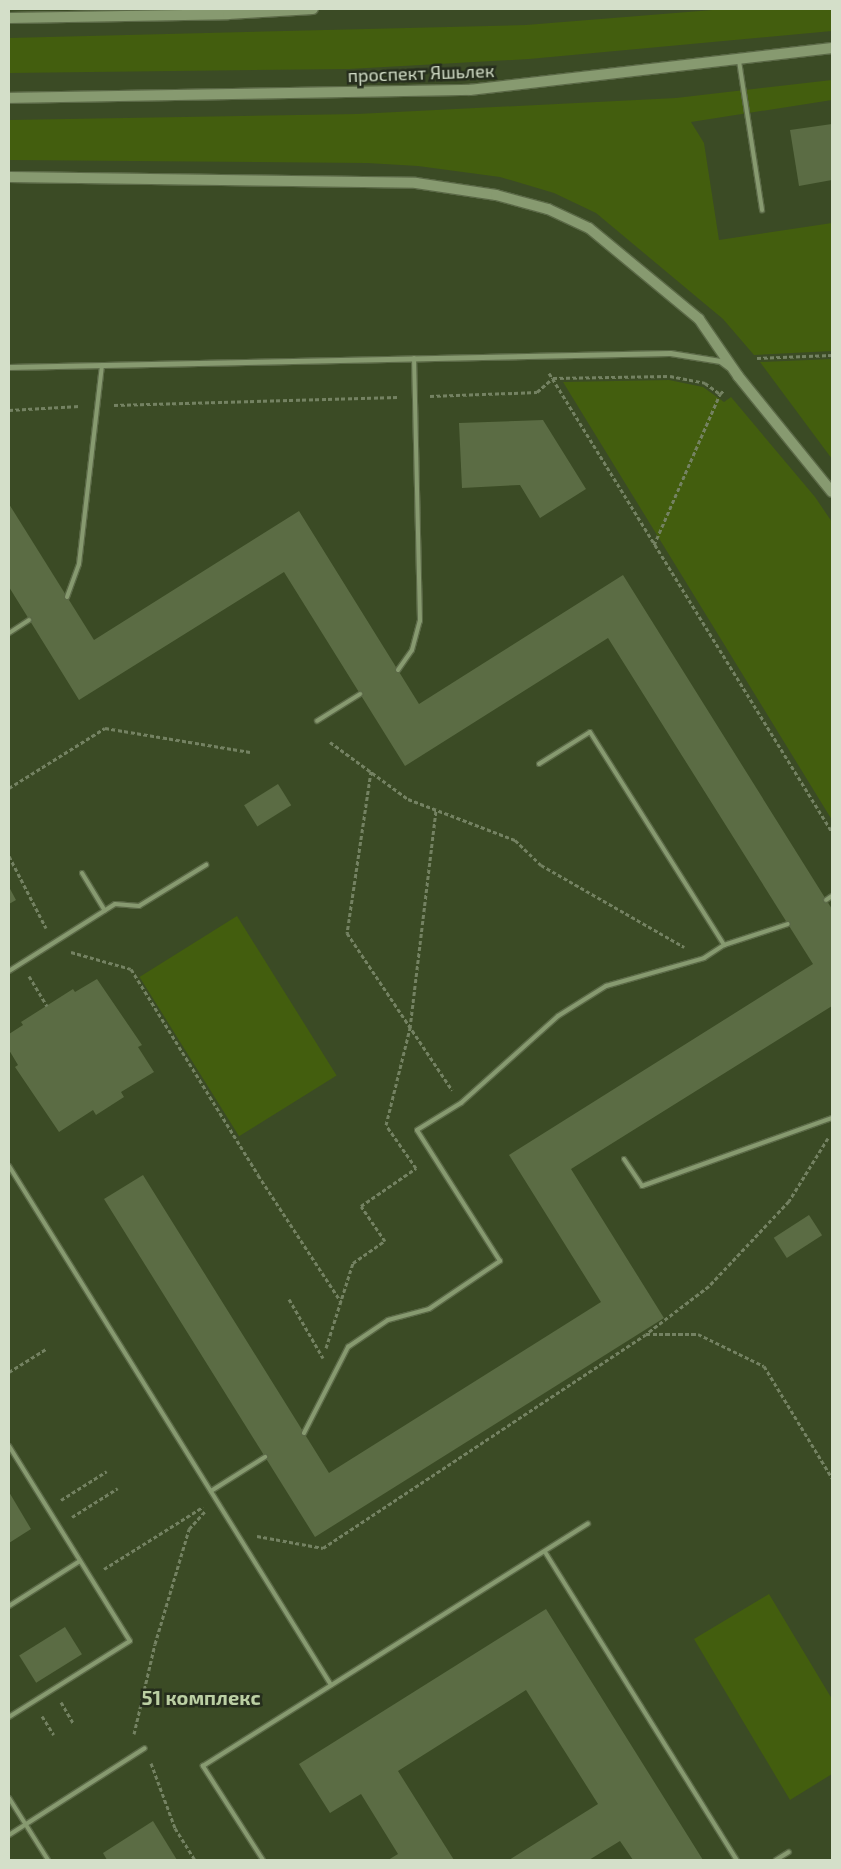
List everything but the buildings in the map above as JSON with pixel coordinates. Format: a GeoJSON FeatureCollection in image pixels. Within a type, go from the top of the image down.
{"type":"FeatureCollection","features":[{"type":"Feature","properties":{"kind":"main road"},"geometry":{"type":"LineString","coordinates":[[9,18],[228,14],[313,9]]}},
{"type":"Feature","properties":{"kind":"main road","name":"проспект Яшьлек"},"geometry":{"type":"LineString","coordinates":[[9,98],[470,90],[832,48]]}},
{"type":"Feature","properties":{"kind":"main road"},"geometry":{"type":"LineString","coordinates":[[9,177],[368,180],[416,183],[496,195],[548,209],[589,228],[699,318],[738,376],[832,492]]}},
{"type":"Feature","properties":{"kind":"street"},"geometry":{"type":"LineString","coordinates":[[9,367],[670,353],[720,361],[738,376]]}},
{"type":"Feature","properties":{"kind":"lane"},"geometry":{"type":"LineString","coordinates":[[739,59],[762,210]]}},
{"type":"Feature","properties":{"kind":"lane"},"geometry":{"type":"LineString","coordinates":[[398,670],[412,650],[420,621],[414,358]]}},
{"type":"Feature","properties":{"kind":"lane"},"geometry":{"type":"LineString","coordinates":[[67,596],[79,564],[102,365]]}},
{"type":"Feature","properties":{"kind":"lane"},"geometry":{"type":"LineString","coordinates":[[9,633],[29,620]]}},
{"type":"Feature","properties":{"kind":"lane"},"geometry":{"type":"LineString","coordinates":[[317,721],[360,694]]}},
{"type":"Feature","properties":{"kind":"lane"},"geometry":{"type":"LineString","coordinates":[[539,764],[590,732],[724,945]]}},
{"type":"Feature","properties":{"kind":"lane"},"geometry":{"type":"LineString","coordinates":[[9,971],[115,904],[139,906],[206,864]]}},
{"type":"Feature","properties":{"kind":"lane"},"geometry":{"type":"LineString","coordinates":[[82,873],[105,911]]}},
{"type":"Feature","properties":{"kind":"lane"},"geometry":{"type":"LineString","coordinates":[[826,900],[832,896]]}},
{"type":"Feature","properties":{"kind":"lane"},"geometry":{"type":"LineString","coordinates":[[304,1432],[348,1347],[388,1320],[429,1309],[500,1261],[418,1130],[461,1103],[558,1016],[606,986],[704,958],[724,945],[788,924]]}},
{"type":"Feature","properties":{"kind":"lane"},"geometry":{"type":"LineString","coordinates":[[624,1158],[642,1186],[832,1118]]}},
{"type":"Feature","properties":{"kind":"lane"},"geometry":{"type":"LineString","coordinates":[[9,1166],[332,1686]]}},
{"type":"Feature","properties":{"kind":"lane"},"geometry":{"type":"LineString","coordinates":[[9,1449],[48,1508],[130,1641],[9,1717]]}},
{"type":"Feature","properties":{"kind":"lane"},"geometry":{"type":"LineString","coordinates":[[211,1491],[265,1457]]}},
{"type":"Feature","properties":{"kind":"lane"},"geometry":{"type":"LineString","coordinates":[[263,1860],[204,1766],[588,1524]]}},
{"type":"Feature","properties":{"kind":"lane"},"geometry":{"type":"LineString","coordinates":[[545,1552],[738,1860]]}},
{"type":"Feature","properties":{"kind":"lane"},"geometry":{"type":"LineString","coordinates":[[9,1606],[80,1561]]}},
{"type":"Feature","properties":{"kind":"lane"},"geometry":{"type":"LineString","coordinates":[[9,1835],[145,1748]]}},
{"type":"Feature","properties":{"kind":"lane"},"geometry":{"type":"LineString","coordinates":[[9,1798],[48,1860]]}},
{"type":"Feature","properties":{"kind":"lane"},"geometry":{"type":"LineString","coordinates":[[776,1860],[789,1852]]}},
{"type":"Feature","properties":{"kind":"path"},"geometry":{"type":"LineString","coordinates":[[757,358],[832,355]]}},
{"type":"Feature","properties":{"kind":"path"},"geometry":{"type":"LineString","coordinates":[[549,374],[832,832]]}},
{"type":"Feature","properties":{"kind":"path"},"geometry":{"type":"LineString","coordinates":[[426,396],[537,392],[553,378],[670,376],[705,383],[720,394]]}},
{"type":"Feature","properties":{"kind":"path"},"geometry":{"type":"LineString","coordinates":[[654,545],[720,394],[724,390]]}},
{"type":"Feature","properties":{"kind":"path"},"geometry":{"type":"LineString","coordinates":[[114,405],[403,397]]}},
{"type":"Feature","properties":{"kind":"path"},"geometry":{"type":"LineString","coordinates":[[9,410],[86,406]]}},
{"type":"Feature","properties":{"kind":"path"},"geometry":{"type":"LineString","coordinates":[[9,788],[104,728],[250,752]]}},
{"type":"Feature","properties":{"kind":"path"},"geometry":{"type":"LineString","coordinates":[[330,742],[408,799],[515,840],[541,865],[704,958]]}},
{"type":"Feature","properties":{"kind":"path"},"geometry":{"type":"LineString","coordinates":[[370,771],[347,933],[461,1103]]}},
{"type":"Feature","properties":{"kind":"path"},"geometry":{"type":"LineString","coordinates":[[323,1358],[353,1263],[385,1241],[361,1206],[416,1168],[386,1125],[410,1028],[436,809]]}},
{"type":"Feature","properties":{"kind":"path"},"geometry":{"type":"LineString","coordinates":[[9,856],[24,881],[31,903],[59,948],[131,969],[258,1174],[341,1302]]}},
{"type":"Feature","properties":{"kind":"path"},"geometry":{"type":"LineString","coordinates":[[21,964],[47,1006]]}},
{"type":"Feature","properties":{"kind":"path"},"geometry":{"type":"LineString","coordinates":[[236,1532],[323,1548],[646,1334],[709,1286],[789,1201],[832,1132]]}},
{"type":"Feature","properties":{"kind":"path"},"geometry":{"type":"LineString","coordinates":[[289,1299],[333,1376]]}},
{"type":"Feature","properties":{"kind":"path"},"geometry":{"type":"LineString","coordinates":[[646,1334],[698,1334],[764,1366],[832,1478]]}},
{"type":"Feature","properties":{"kind":"path"},"geometry":{"type":"LineString","coordinates":[[9,1372],[46,1349]]}},
{"type":"Feature","properties":{"kind":"path"},"geometry":{"type":"LineString","coordinates":[[48,1508],[107,1471]]}},
{"type":"Feature","properties":{"kind":"path"},"geometry":{"type":"LineString","coordinates":[[58,1525],[118,1488]]}},
{"type":"Feature","properties":{"kind":"path"},"geometry":{"type":"LineString","coordinates":[[91,1578],[216,1499]]}},
{"type":"Feature","properties":{"kind":"path"},"geometry":{"type":"LineString","coordinates":[[195,1860],[175,1828],[145,1748],[134,1734],[155,1644],[189,1529],[216,1499]]}},
{"type":"Feature","properties":{"kind":"path"},"geometry":{"type":"LineString","coordinates":[[52,1690],[74,1723]]}},
{"type":"Feature","properties":{"kind":"path"},"geometry":{"type":"LineString","coordinates":[[33,1702],[54,1735]]}},
{"type":"Feature","properties":{"kind":"green space"},"geometry":{"type":"Polygon","coordinates":[[[725,9],[832,9],[832,31],[529,59],[349,69],[9,73],[9,38],[526,25],[725,9]]]}},
{"type":"Feature","properties":{"kind":"green space"},"geometry":{"type":"Polygon","coordinates":[[[832,80],[832,100],[691,122],[704,143],[719,240],[832,223],[832,351],[754,355],[723,319],[596,213],[554,193],[500,177],[418,166],[367,163],[9,160],[9,120],[357,114],[676,98],[832,80]]]}},
{"type":"Feature","properties":{"kind":"green space"},"geometry":{"type":"Polygon","coordinates":[[[832,359],[832,459],[760,362],[832,359]]]}},
{"type":"Feature","properties":{"kind":"green space"},"geometry":{"type":"Polygon","coordinates":[[[669,380],[703,387],[724,402],[731,397],[815,497],[832,522],[832,820],[563,382],[669,380]]]}},
{"type":"Feature","properties":{"kind":"green space"},"geometry":{"type":"Polygon","coordinates":[[[237,916],[337,1075],[239,1136],[139,977],[237,916]]]}},
{"type":"Feature","properties":{"kind":"green space"},"geometry":{"type":"Polygon","coordinates":[[[769,1594],[832,1699],[832,1774],[790,1800],[694,1639],[769,1594]]]}},
{"type":"Feature","properties":{"kind":"district","name":"51 комплекс"},"geometry":{"type":"Point","coordinates":[201,1697]}}]}
